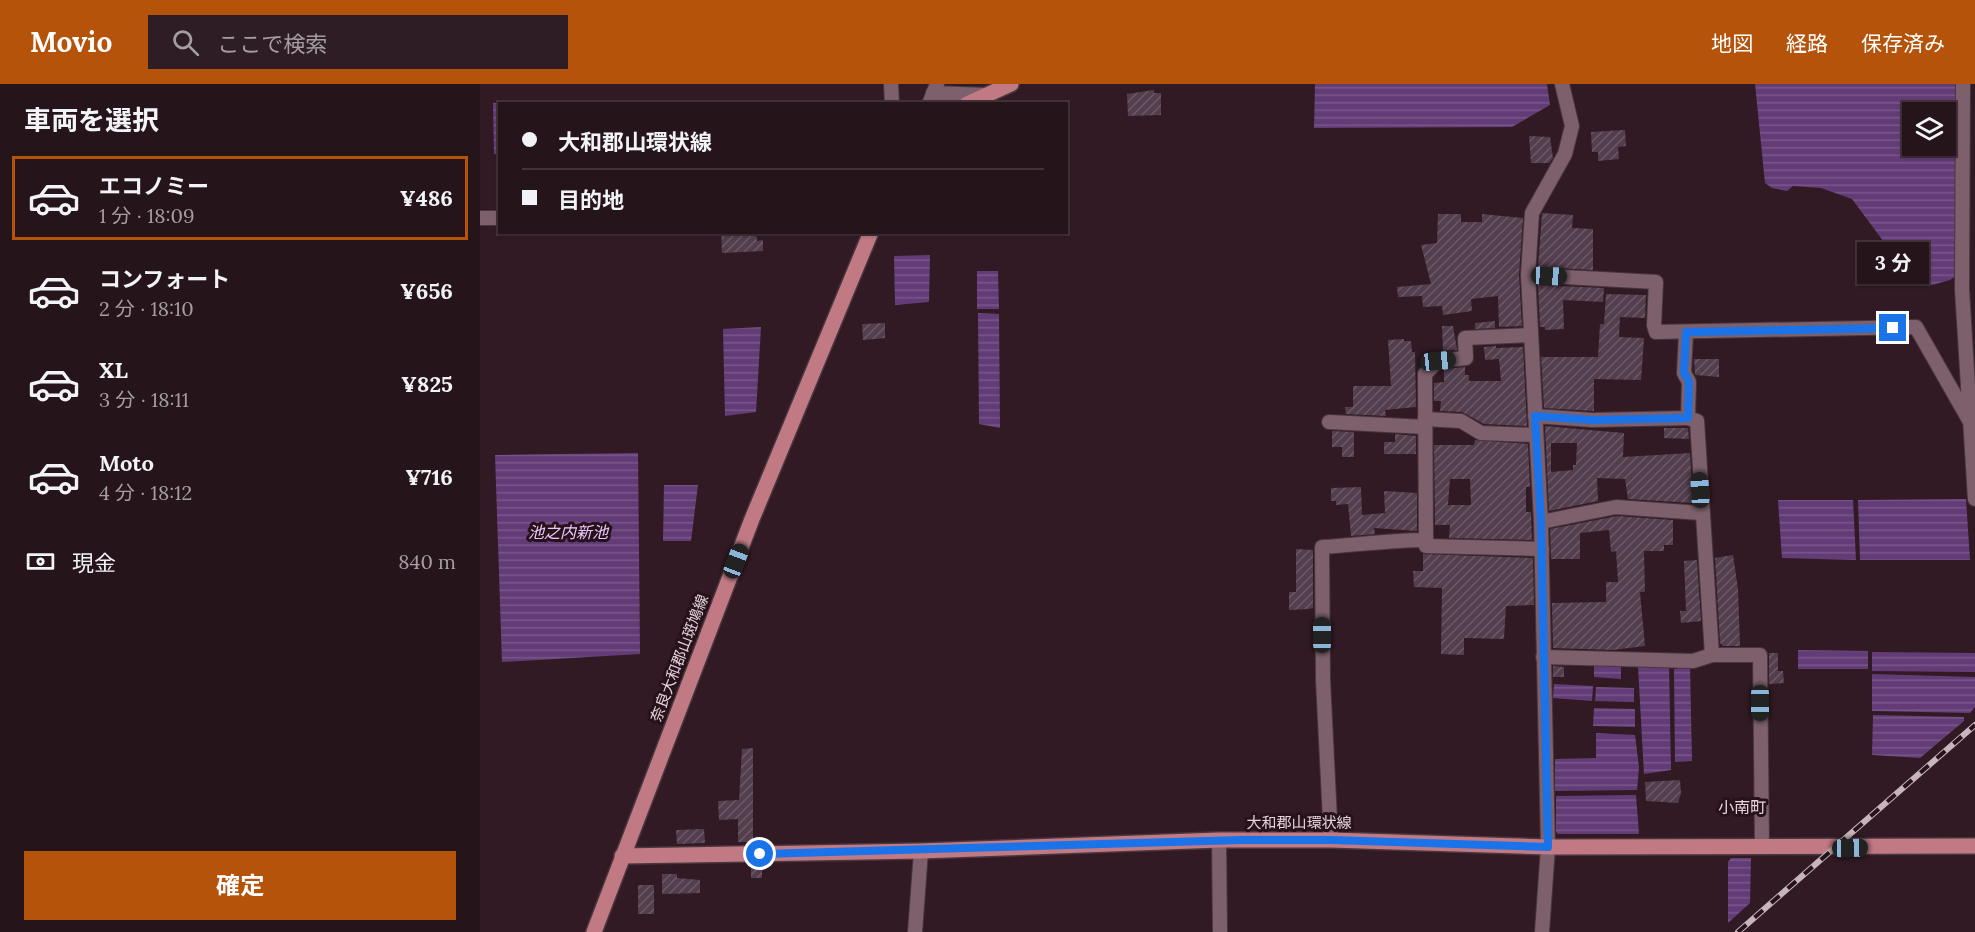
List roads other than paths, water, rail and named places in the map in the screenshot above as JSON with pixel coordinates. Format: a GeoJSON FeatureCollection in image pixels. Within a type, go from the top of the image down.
{"type":"FeatureCollection","features":[{"type":"Feature","properties":{"kind":"main road"},"geometry":{"type":"LineString","coordinates":[[971,102],[1011,84]]}},
{"type":"Feature","properties":{"kind":"main road","name":"奈良大和郡山斑鳩線"},"geometry":{"type":"LineString","coordinates":[[594,932],[752,519],[870,234]]}},
{"type":"Feature","properties":{"kind":"main road","name":"大和郡山環状線"},"geometry":{"type":"LineString","coordinates":[[622,856],[921,851],[1219,840],[1331,840],[1548,847],[1975,846]]}},
{"type":"Feature","properties":{"kind":"street"},"geometry":{"type":"LineString","coordinates":[[891,84],[892,102]]}},
{"type":"Feature","properties":{"kind":"street"},"geometry":{"type":"LineString","coordinates":[[1542,932],[1548,847],[1542,549],[1528,275],[1532,213],[1565,154],[1572,126],[1562,84]]}},
{"type":"Feature","properties":{"kind":"street"},"geometry":{"type":"LineString","coordinates":[[1963,84],[1962,289],[1975,499]]}},
{"type":"Feature","properties":{"kind":"street"},"geometry":{"type":"LineString","coordinates":[[933,94],[987,94]]}},
{"type":"Feature","properties":{"kind":"street"},"geometry":{"type":"LineString","coordinates":[[480,218],[498,218]]}},
{"type":"Feature","properties":{"kind":"street"},"geometry":{"type":"LineString","coordinates":[[1528,275],[1656,282],[1654,325],[1656,332],[1916,327],[1969,420]]}},
{"type":"Feature","properties":{"kind":"street"},"geometry":{"type":"LineString","coordinates":[[1686,332],[1684,373],[1689,381],[1688,418]]}},
{"type":"Feature","properties":{"kind":"street"},"geometry":{"type":"LineString","coordinates":[[1531,335],[1465,338],[1466,358],[1438,361],[1425,374],[1426,546],[1542,549]]}},
{"type":"Feature","properties":{"kind":"street"},"geometry":{"type":"LineString","coordinates":[[1535,416],[1592,420],[1688,418],[1697,421],[1701,513],[1712,655]]}},
{"type":"Feature","properties":{"kind":"street"},"geometry":{"type":"LineString","coordinates":[[1329,422],[1461,421],[1481,433],[1536,435]]}},
{"type":"Feature","properties":{"kind":"street"},"geometry":{"type":"LineString","coordinates":[[1541,522],[1616,507],[1701,513]]}},
{"type":"Feature","properties":{"kind":"street"},"geometry":{"type":"LineString","coordinates":[[1331,840],[1323,680],[1322,547],[1390,540],[1426,540]]}},
{"type":"Feature","properties":{"kind":"street"},"geometry":{"type":"LineString","coordinates":[[1543,657],[1693,661],[1712,655],[1760,656],[1762,846]]}},
{"type":"Feature","properties":{"kind":"street"},"geometry":{"type":"LineString","coordinates":[[1219,840],[1220,932]]}},
{"type":"Feature","properties":{"kind":"street"},"geometry":{"type":"LineString","coordinates":[[915,932],[921,851]]}},
{"type":"Feature","properties":{"kind":"water"},"geometry":{"type":"Polygon","coordinates":[[[1315,84],[1547,84],[1550,105],[1512,127],[1314,128],[1315,84]]]}},
{"type":"Feature","properties":{"kind":"water"},"geometry":{"type":"Polygon","coordinates":[[[1755,84],[1959,84],[1957,275],[1950,280],[1932,285],[1901,265],[1852,199],[1821,188],[1793,186],[1787,191],[1772,188],[1765,183],[1755,84]]]}},
{"type":"Feature","properties":{"kind":"water"},"geometry":{"type":"Polygon","coordinates":[[[493,103],[498,103],[498,154],[494,154],[493,103]]]}},
{"type":"Feature","properties":{"kind":"water"},"geometry":{"type":"Polygon","coordinates":[[[930,255],[929,302],[895,305],[894,256],[930,255]]]}},
{"type":"Feature","properties":{"kind":"water"},"geometry":{"type":"Polygon","coordinates":[[[977,271],[998,271],[999,309],[977,309],[977,271]]]}},
{"type":"Feature","properties":{"kind":"water"},"geometry":{"type":"Polygon","coordinates":[[[978,313],[999,314],[1000,428],[979,424],[978,313]]]}},
{"type":"Feature","properties":{"kind":"water"},"geometry":{"type":"Polygon","coordinates":[[[761,327],[756,412],[725,416],[723,329],[761,327]]]}},
{"type":"Feature","properties":{"kind":"water","name":"池之内新池"},"geometry":{"type":"Polygon","coordinates":[[[638,453],[640,654],[502,662],[495,455],[638,453]]]}},
{"type":"Feature","properties":{"kind":"water"},"geometry":{"type":"Polygon","coordinates":[[[664,485],[698,485],[691,541],[663,541],[664,485]]]}},
{"type":"Feature","properties":{"kind":"water"},"geometry":{"type":"Polygon","coordinates":[[[1966,499],[1970,560],[1860,560],[1858,500],[1966,499]]]}},
{"type":"Feature","properties":{"kind":"water"},"geometry":{"type":"Polygon","coordinates":[[[1778,500],[1853,500],[1856,560],[1782,558],[1778,500]]]}},
{"type":"Feature","properties":{"kind":"water"},"geometry":{"type":"Polygon","coordinates":[[[1798,650],[1868,651],[1868,669],[1798,669],[1798,650]]]}},
{"type":"Feature","properties":{"kind":"water"},"geometry":{"type":"Polygon","coordinates":[[[1872,652],[1975,653],[1975,672],[1872,671],[1872,652]]]}},
{"type":"Feature","properties":{"kind":"water"},"geometry":{"type":"Polygon","coordinates":[[[1594,665],[1621,667],[1621,679],[1594,677],[1594,665]]]}},
{"type":"Feature","properties":{"kind":"water"},"geometry":{"type":"Polygon","coordinates":[[[1669,665],[1671,770],[1644,774],[1638,667],[1669,665]]]}},
{"type":"Feature","properties":{"kind":"water"},"geometry":{"type":"Polygon","coordinates":[[[1690,667],[1692,761],[1675,762],[1674,669],[1690,667]]]}},
{"type":"Feature","properties":{"kind":"water"},"geometry":{"type":"Polygon","coordinates":[[[1872,674],[1975,677],[1975,707],[1970,713],[1872,711],[1872,674]]]}},
{"type":"Feature","properties":{"kind":"water"},"geometry":{"type":"Polygon","coordinates":[[[1554,684],[1593,686],[1592,701],[1553,698],[1554,684]]]}},
{"type":"Feature","properties":{"kind":"water"},"geometry":{"type":"Polygon","coordinates":[[[1596,687],[1634,688],[1634,702],[1595,701],[1596,687]]]}},
{"type":"Feature","properties":{"kind":"water"},"geometry":{"type":"Polygon","coordinates":[[[1594,708],[1635,709],[1635,727],[1593,726],[1594,708]]]}},
{"type":"Feature","properties":{"kind":"water"},"geometry":{"type":"Polygon","coordinates":[[[1873,715],[1964,717],[1964,721],[1920,758],[1872,755],[1873,715]]]}},
{"type":"Feature","properties":{"kind":"water"},"geometry":{"type":"Polygon","coordinates":[[[1596,733],[1635,735],[1639,767],[1637,790],[1555,791],[1555,759],[1596,758],[1596,733]]]}},
{"type":"Feature","properties":{"kind":"water"},"geometry":{"type":"Polygon","coordinates":[[[1636,795],[1639,834],[1558,834],[1556,832],[1556,796],[1636,795]]]}},
{"type":"Feature","properties":{"kind":"water"},"geometry":{"type":"Polygon","coordinates":[[[1731,858],[1751,858],[1750,903],[1728,923],[1728,862],[1731,858]]]}},
{"type":"Feature","properties":{"kind":"railway"},"geometry":{"type":"LineString","coordinates":[[1738,932],[1975,725]]}},
{"type":"Feature","properties":{"kind":"district","name":"小南町"},"geometry":{"type":"Point","coordinates":[1742,807]}}]}
